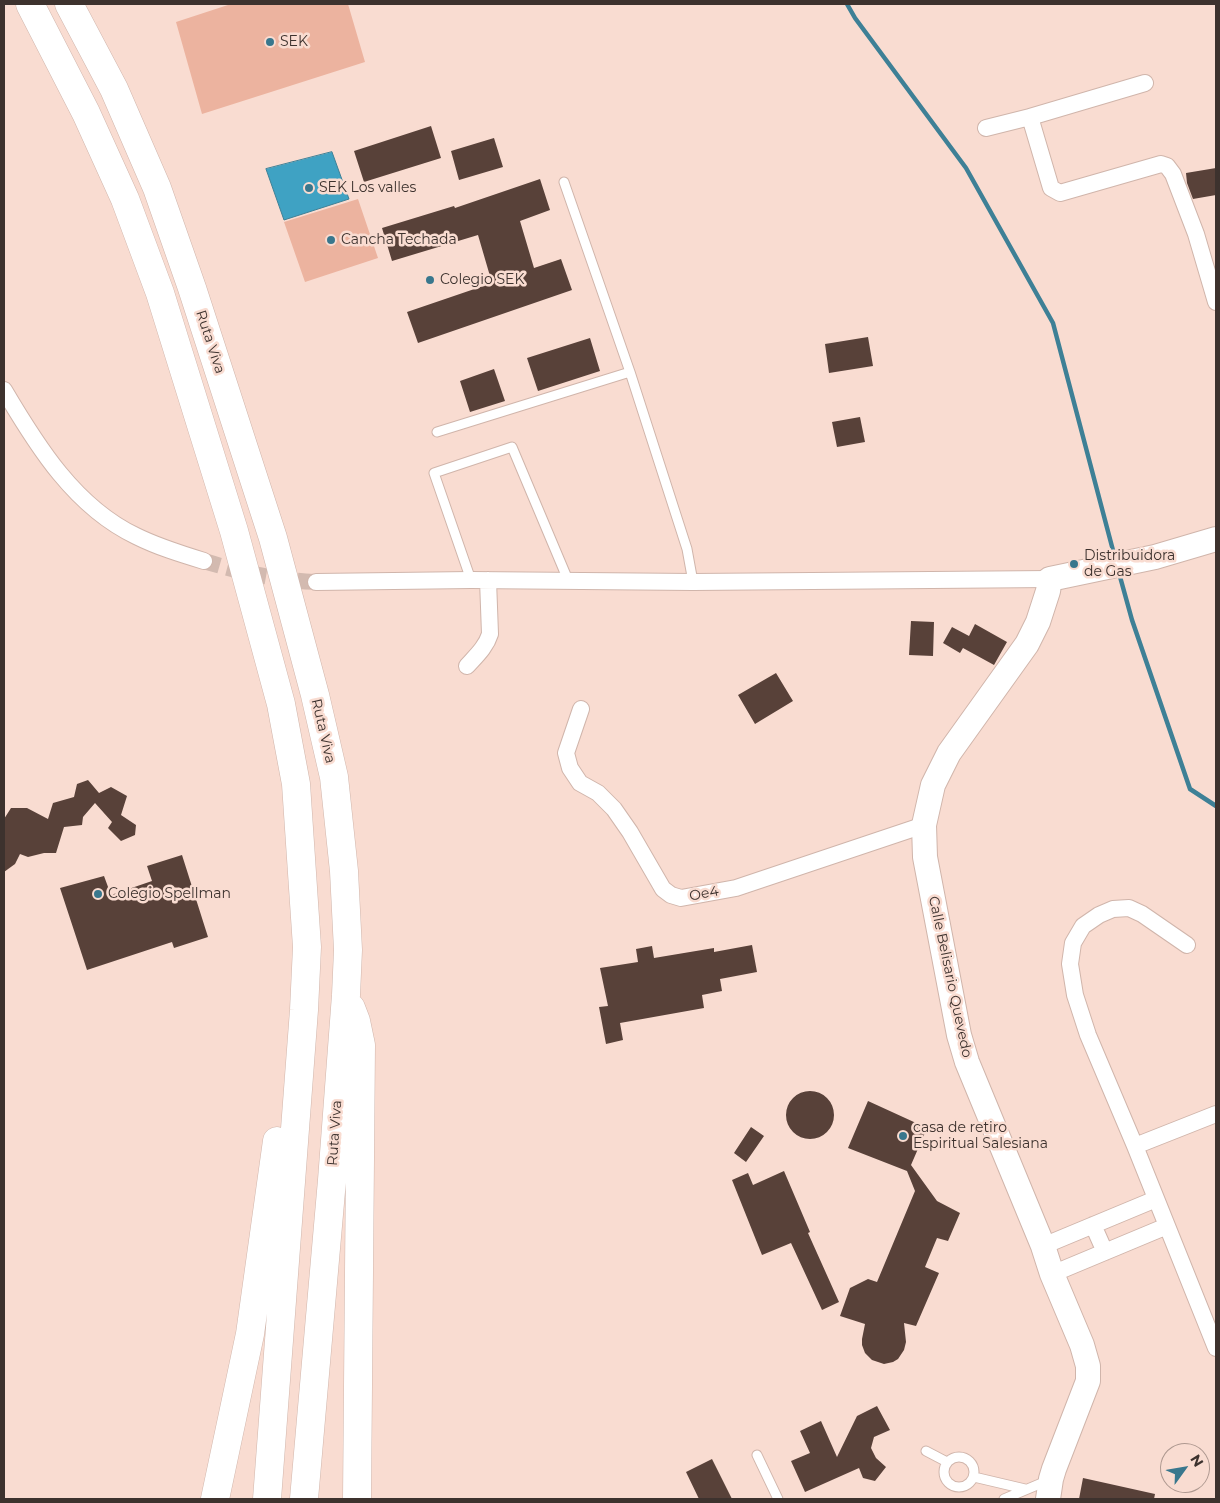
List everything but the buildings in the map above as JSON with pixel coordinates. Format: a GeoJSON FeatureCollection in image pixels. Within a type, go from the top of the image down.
{"type":"FeatureCollection","features":[{"type":"Feature","properties":{"kind":"highway"},"geometry":{"type":"LineString","coordinates":[[30,4],[86,113],[125,198],[163,303],[234,531],[281,704],[296,784],[307,947],[268,1499]]}},
{"type":"Feature","properties":{"kind":"highway","name":"Ruta Viva"},"geometry":{"type":"LineString","coordinates":[[69,4],[114,89],[157,188],[192,288],[273,538],[315,695],[334,777],[344,871],[348,950],[332,1180],[304,1499]]}},
{"type":"Feature","properties":{"kind":"highway"},"geometry":{"type":"LineString","coordinates":[[215,1499],[250,1334],[283,1099],[291,946],[300,863]]}},
{"type":"Feature","properties":{"kind":"highway"},"geometry":{"type":"LineString","coordinates":[[346,995],[356,1021],[361,1044],[357,1499]]}},
{"type":"Feature","properties":{"kind":"highway"},"geometry":{"type":"LineString","coordinates":[[204,1499],[214,1464],[236,1404]]}},
{"type":"Feature","properties":{"kind":"street"},"geometry":{"type":"LineString","coordinates":[[986,128],[1145,83]]}},
{"type":"Feature","properties":{"kind":"street"},"geometry":{"type":"LineString","coordinates":[[1030,117],[1051,188],[1060,194],[1161,164],[1167,166],[1173,174],[1196,234],[1216,302]]}},
{"type":"Feature","properties":{"kind":"street"},"geometry":{"type":"LineString","coordinates":[[4,390],[54,468],[78,494],[108,520],[134,536],[204,561]]}},
{"type":"Feature","properties":{"kind":"street"},"geometry":{"type":"LineString","coordinates":[[316,582],[568,580],[693,582],[1050,579],[1155,557],[1216,539]]}},
{"type":"Feature","properties":{"kind":"street","name":"Calle Belisario Quevedo"},"geometry":{"type":"LineString","coordinates":[[1049,1489],[1088,1381],[1088,1366],[1082,1345],[1052,1274],[1043,1246],[966,1062],[959,1035],[926,857],[924,824],[933,785],[949,753],[1027,644],[1038,622],[1050,579]]}},
{"type":"Feature","properties":{"kind":"street"},"geometry":{"type":"LineString","coordinates":[[467,666],[484,647],[490,634],[488,580]]}},
{"type":"Feature","properties":{"kind":"street","name":"Oe4"},"geometry":{"type":"LineString","coordinates":[[581,709],[566,753],[570,768],[580,783],[598,793],[614,809],[630,832],[663,889],[676,897],[681,898],[736,888],[924,824]]}},
{"type":"Feature","properties":{"kind":"street"},"geometry":{"type":"LineString","coordinates":[[1187,945],[1142,914],[1129,908],[1113,909],[1099,914],[1083,926],[1073,943],[1070,964],[1075,996],[1088,1035],[1216,1348]]}},
{"type":"Feature","properties":{"kind":"street"},"geometry":{"type":"LineString","coordinates":[[1135,1146],[1216,1114]]}},
{"type":"Feature","properties":{"kind":"street"},"geometry":{"type":"LineString","coordinates":[[1043,1246],[1156,1198]]}},
{"type":"Feature","properties":{"kind":"street"},"geometry":{"type":"LineString","coordinates":[[1093,1225],[1105,1252]]}},
{"type":"Feature","properties":{"kind":"street"},"geometry":{"type":"LineString","coordinates":[[1052,1274],[1167,1226]]}},
{"type":"Feature","properties":{"kind":"lane"},"geometry":{"type":"LineString","coordinates":[[564,182],[630,372],[687,549],[693,582]]}},
{"type":"Feature","properties":{"kind":"lane"},"geometry":{"type":"LineString","coordinates":[[438,432],[630,372]]}},
{"type":"Feature","properties":{"kind":"lane"},"geometry":{"type":"LineString","coordinates":[[471,580],[434,473],[512,447],[568,580]]}},
{"type":"Feature","properties":{"kind":"lane"},"geometry":{"type":"LineString","coordinates":[[926,1451],[947,1462]]}},
{"type":"Feature","properties":{"kind":"lane"},"geometry":{"type":"LineString","coordinates":[[757,1455],[778,1499]]}},
{"type":"Feature","properties":{"kind":"lane"},"geometry":{"type":"LineString","coordinates":[[953,1458],[966,1458],[972,1463],[974,1477],[965,1486],[958,1487],[947,1481],[944,1475],[944,1468],[947,1462],[953,1458]]}},
{"type":"Feature","properties":{"kind":"lane"},"geometry":{"type":"LineString","coordinates":[[974,1477],[1026,1489],[1049,1489]]}},
{"type":"Feature","properties":{"kind":"lane"},"geometry":{"type":"LineString","coordinates":[[1004,1499],[1026,1489]]}},
{"type":"Feature","properties":{"kind":"shaded area","name":"SEK"},"geometry":{"type":"Polygon","coordinates":[[[231,4],[348,4],[365,62],[202,114],[176,22],[231,4]]]}},
{"type":"Feature","properties":{"kind":"shaded area","name":"Cancha Techada"},"geometry":{"type":"Polygon","coordinates":[[[358,199],[378,258],[305,282],[284,222],[358,199]]]}},
{"type":"Feature","properties":{"kind":"water","name":"SEK Los valles"},"geometry":{"type":"Polygon","coordinates":[[[332,152],[349,199],[284,220],[266,169],[332,152]]]}},
{"type":"Feature","properties":{"kind":"waterway"},"geometry":{"type":"LineString","coordinates":[[847,4],[855,18],[966,168],[1053,323],[1115,558]]}},
{"type":"Feature","properties":{"kind":"waterway"},"geometry":{"type":"LineString","coordinates":[[1119,573],[1132,620],[1190,789],[1216,806]]}},
{"type":"Feature","properties":{"kind":"tunnel"},"geometry":{"type":"LineString","coordinates":[[204,561],[260,575],[287,580],[316,582]]}},
{"type":"Feature","properties":{"kind":"place","name":"SEK"},"geometry":{"type":"Point","coordinates":[270,42]}},
{"type":"Feature","properties":{"kind":"place","name":"SEK Los valles"},"geometry":{"type":"Point","coordinates":[309,188]}},
{"type":"Feature","properties":{"kind":"place","name":"Cancha Techada"},"geometry":{"type":"Point","coordinates":[331,240]}},
{"type":"Feature","properties":{"kind":"place","name":"Colegio SEK"},"geometry":{"type":"Point","coordinates":[430,280]}},
{"type":"Feature","properties":{"kind":"place","name":"Distribuidora de Gas"},"geometry":{"type":"Point","coordinates":[1074,564]}},
{"type":"Feature","properties":{"kind":"place","name":"Colegio Spellman"},"geometry":{"type":"Point","coordinates":[98,894]}},
{"type":"Feature","properties":{"kind":"place","name":"casa de retiro Espiritual Salesiana"},"geometry":{"type":"Point","coordinates":[903,1136]}}]}
